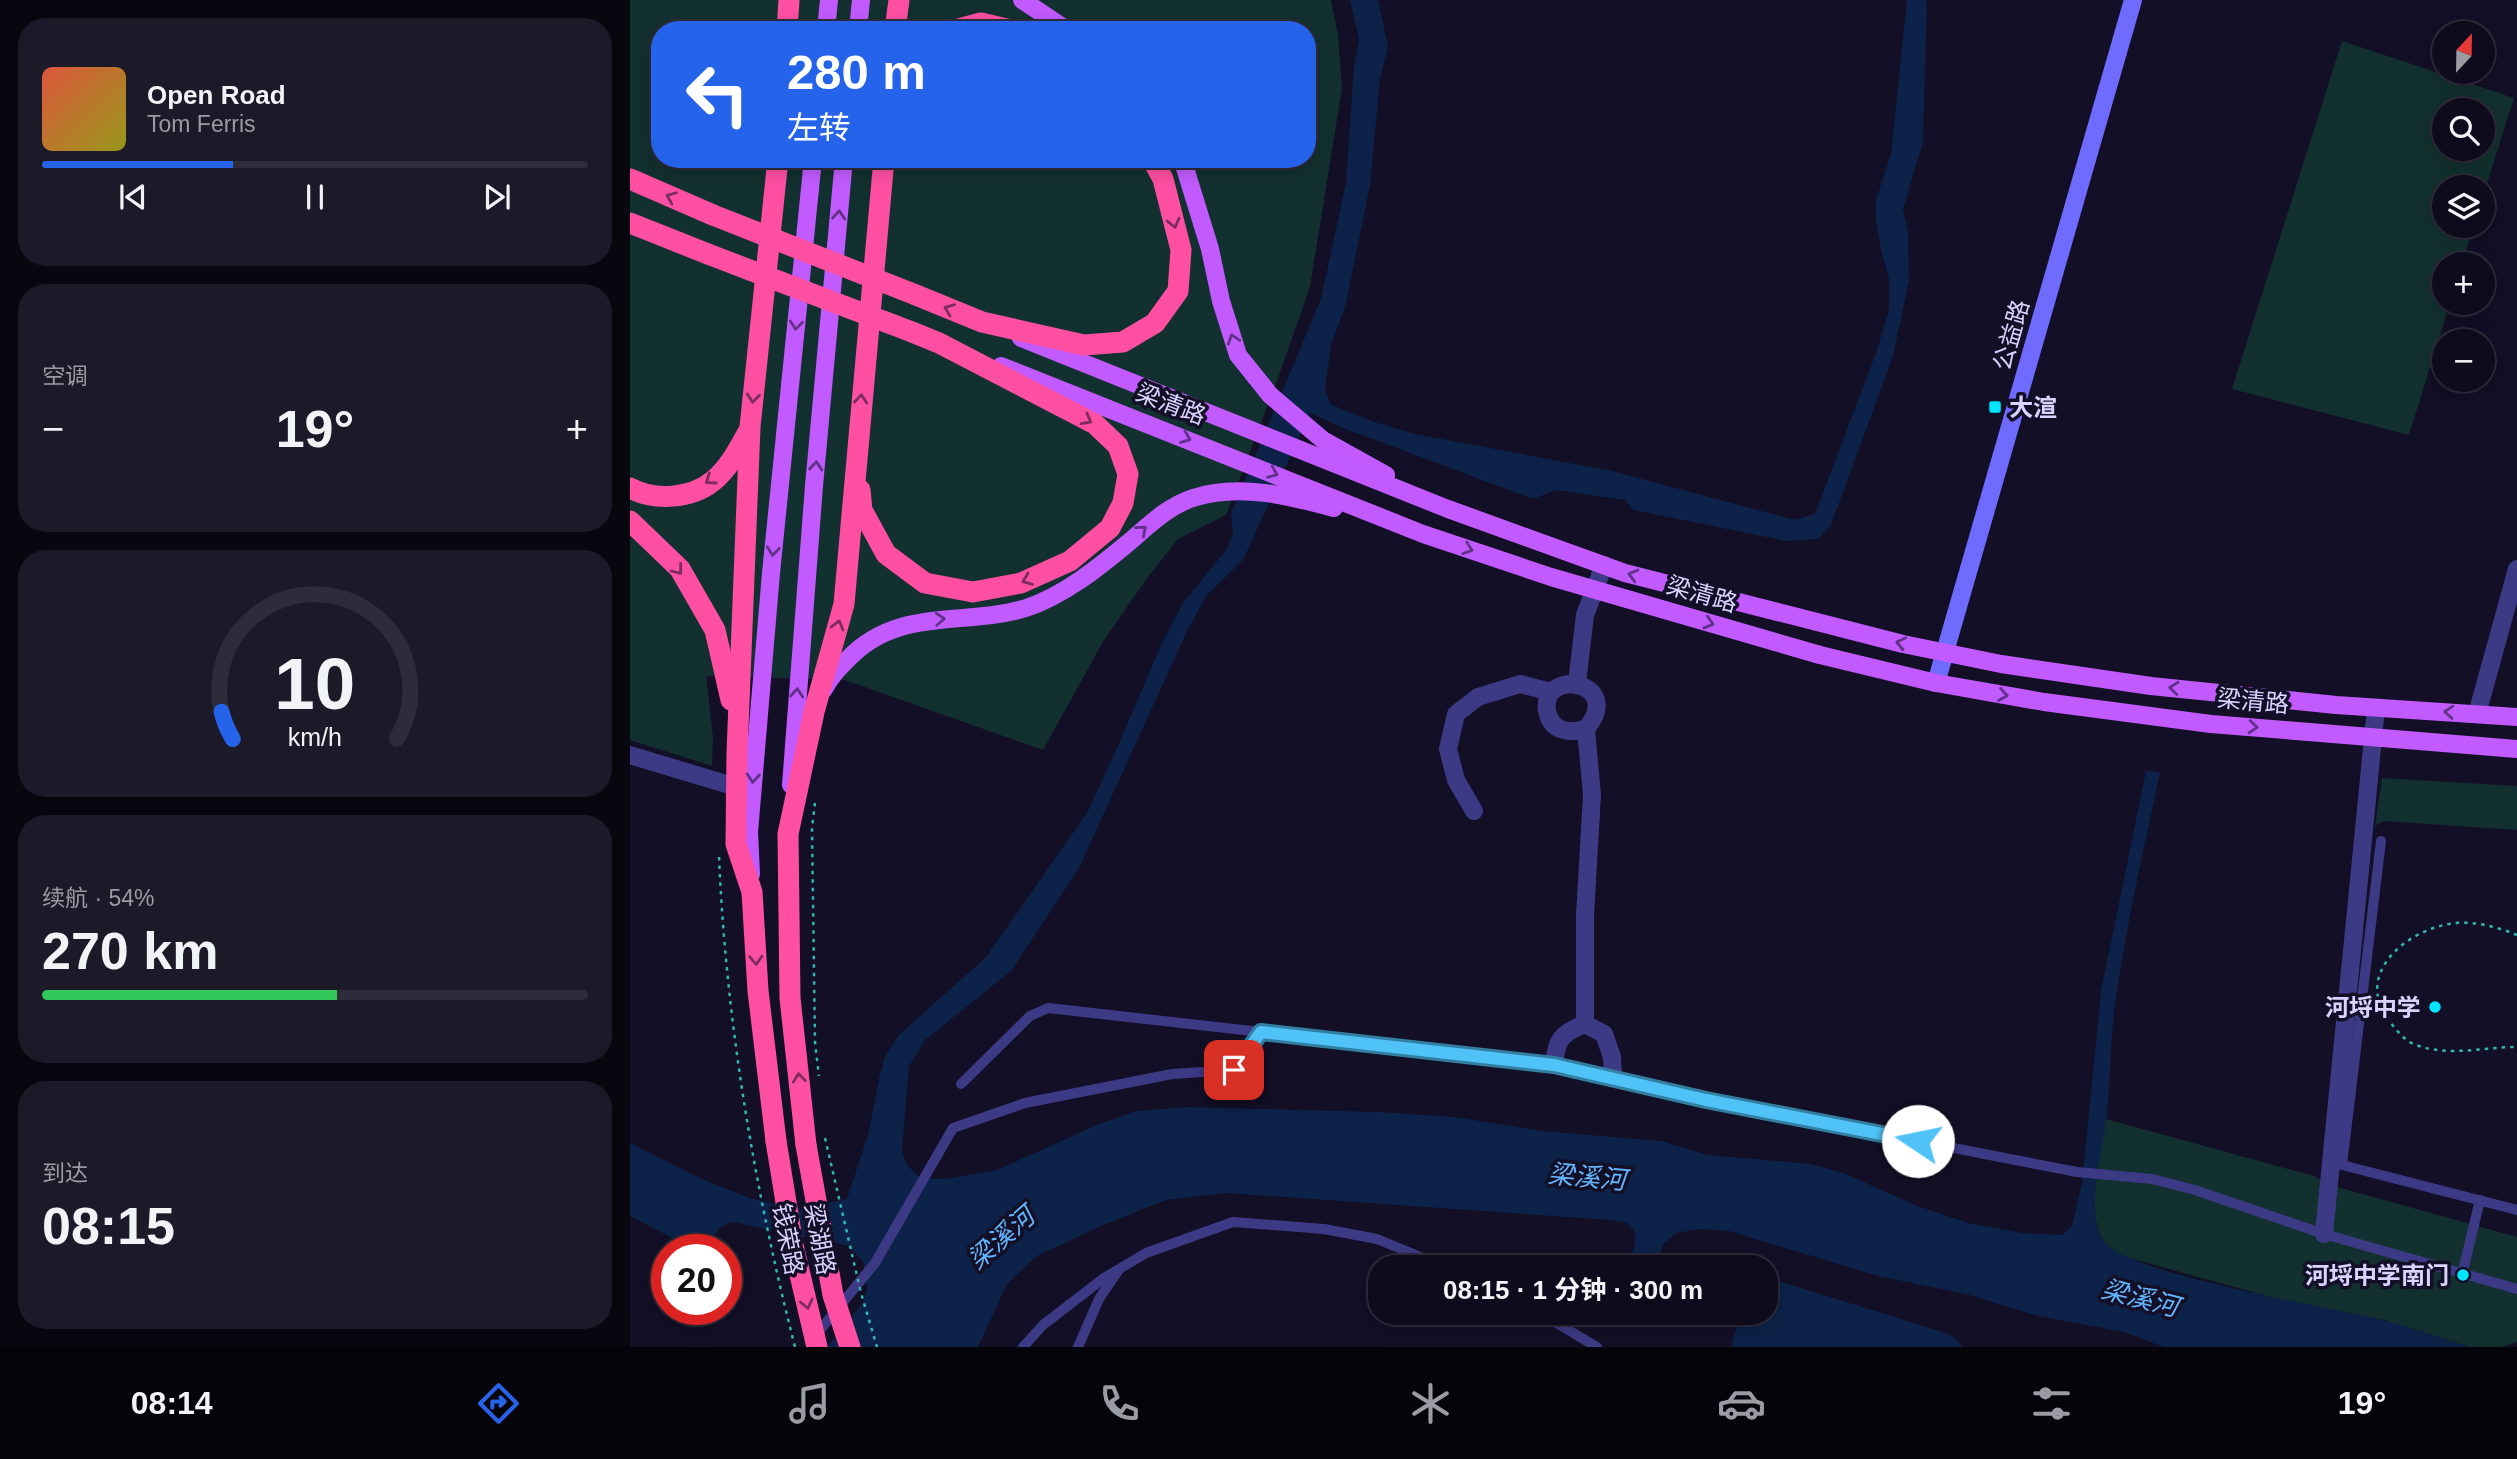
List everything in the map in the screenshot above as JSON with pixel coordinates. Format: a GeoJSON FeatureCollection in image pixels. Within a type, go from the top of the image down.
{"type":"FeatureCollection","features":[{"type":"Feature","properties":{"kind":"highway"},"geometry":{"type":"LineString","coordinates":[[788,21],[789,0]]}},
{"type":"Feature","properties":{"kind":"highway"},"geometry":{"type":"LineString","coordinates":[[896,21],[899,0]]}},
{"type":"Feature","properties":{"kind":"highway"},"geometry":{"type":"LineString","coordinates":[[737,753],[750,427],[777,168]]}},
{"type":"Feature","properties":{"kind":"highway"},"geometry":{"type":"LineString","coordinates":[[850,1347],[833,1294],[816,1142],[790,998],[788,834],[814,712],[844,604],[883,168]]}},
{"type":"Feature","properties":{"kind":"highway"},"geometry":{"type":"LineString","coordinates":[[982,322],[1084,345],[1123,342],[1155,323],[1178,291],[1181,250],[1163,179],[1157,168]]}},
{"type":"Feature","properties":{"kind":"highway","name":"梁清路"},"geometry":{"type":"LineString","coordinates":[[630,179],[713,215],[982,322]]}},
{"type":"Feature","properties":{"kind":"highway"},"geometry":{"type":"LineString","coordinates":[[630,223],[700,250]]}},
{"type":"Feature","properties":{"kind":"highway"},"geometry":{"type":"LineString","coordinates":[[630,235],[700,250]]}},
{"type":"Feature","properties":{"kind":"highway","name":"梁清路"},"geometry":{"type":"LineString","coordinates":[[700,250],[939,343]]}},
{"type":"Feature","properties":{"kind":"highway"},"geometry":{"type":"LineString","coordinates":[[856,453],[862,510],[886,554],[925,583],[973,592],[1021,583],[1070,561],[1110,528],[1123,503],[1128,474],[1118,446],[1095,424],[939,343]]}},
{"type":"Feature","properties":{"kind":"highway"},"geometry":{"type":"LineString","coordinates":[[630,488],[641,494],[677,497],[712,482],[734,458],[750,427]]}},
{"type":"Feature","properties":{"kind":"highway"},"geometry":{"type":"LineString","coordinates":[[630,521],[680,569],[715,630],[730,693],[737,753]]}},
{"type":"Feature","properties":{"kind":"highway","name":"梁湖路"},"geometry":{"type":"LineString","coordinates":[[737,753],[736,844],[752,892],[758,991],[776,1141],[793,1245],[817,1347]]}},
{"type":"Feature","properties":{"kind":"main road"},"geometry":{"type":"LineString","coordinates":[[827,21],[829,0]]}},
{"type":"Feature","properties":{"kind":"main road"},"geometry":{"type":"LineString","coordinates":[[859,21],[861,0]]}},
{"type":"Feature","properties":{"kind":"main road"},"geometry":{"type":"LineString","coordinates":[[1022,0],[1054,21]]}},
{"type":"Feature","properties":{"kind":"main road"},"geometry":{"type":"LineString","coordinates":[[752,892],[749,832],[771,573],[812,168]]}},
{"type":"Feature","properties":{"kind":"main road"},"geometry":{"type":"LineString","coordinates":[[788,834],[799,666],[843,168]]}},
{"type":"Feature","properties":{"kind":"main road"},"geometry":{"type":"LineString","coordinates":[[1185,168],[1238,355],[1270,395],[1323,440],[1448,509]]}},
{"type":"Feature","properties":{"kind":"main road","name":"梁清路"},"geometry":{"type":"LineString","coordinates":[[982,322],[1448,509],[1625,573],[1718,597],[1903,644],[2001,664],[2151,686],[2376,708],[2517,717]]}},
{"type":"Feature","properties":{"kind":"main road","name":"梁清路"},"geometry":{"type":"LineString","coordinates":[[939,343],[1237,458],[1404,526],[1595,590],[1820,655],[1936,683],[2044,702],[2198,722],[2517,749]]}},
{"type":"Feature","properties":{"kind":"main road"},"geometry":{"type":"LineString","coordinates":[[814,712],[829,679],[853,653],[883,631],[923,620],[974,618],[1027,608],[1083,580],[1157,517],[1193,498],[1233,491],[1283,494],[1404,526]]}},
{"type":"Feature","properties":{"kind":"street","name":"公益路"},"geometry":{"type":"LineString","coordinates":[[1936,683],[2133,0]]}},
{"type":"Feature","properties":{"kind":"street"},"geometry":{"type":"LineString","coordinates":[[1577,683],[1585,615],[1604,565]]}},
{"type":"Feature","properties":{"kind":"street"},"geometry":{"type":"LineString","coordinates":[[2477,714],[2517,569]]}},
{"type":"Feature","properties":{"kind":"street"},"geometry":{"type":"LineString","coordinates":[[1577,683],[1590,690],[1597,703],[1595,718],[1586,729],[1572,733],[1559,729],[1549,719],[1546,705],[1551,692],[1563,684],[1577,683]]}},
{"type":"Feature","properties":{"kind":"street"},"geometry":{"type":"LineString","coordinates":[[1475,811],[1457,780],[1448,749],[1455,713],[1478,697],[1520,684],[1551,692]]}},
{"type":"Feature","properties":{"kind":"street"},"geometry":{"type":"LineString","coordinates":[[2324,1234],[2376,708]]}},
{"type":"Feature","properties":{"kind":"street"},"geometry":{"type":"LineString","coordinates":[[1586,729],[1592,795],[1585,915],[1586,1024]]}},
{"type":"Feature","properties":{"kind":"street"},"geometry":{"type":"LineString","coordinates":[[630,755],[736,787]]}},
{"type":"Feature","properties":{"kind":"street"},"geometry":{"type":"LineString","coordinates":[[1554,1065],[1556,1046],[1568,1031],[1586,1024]]}},
{"type":"Feature","properties":{"kind":"street"},"geometry":{"type":"LineString","coordinates":[[1586,1024],[1604,1034],[1612,1056],[1614,1077]]}},
{"type":"Feature","properties":{"kind":"lane"},"geometry":{"type":"LineString","coordinates":[[2381,841],[2342,1166],[2517,1210]]}},
{"type":"Feature","properties":{"kind":"lane"},"geometry":{"type":"LineString","coordinates":[[961,1084],[1030,1016],[1048,1008],[1554,1065],[1706,1100],[2077,1172],[2152,1179],[2195,1190],[2324,1234],[2517,1289]]}},
{"type":"Feature","properties":{"kind":"lane"},"geometry":{"type":"LineString","coordinates":[[806,1347],[875,1263],[953,1128],[1025,1102],[1172,1074],[1234,1070],[1261,1032]]}},
{"type":"Feature","properties":{"kind":"lane"},"geometry":{"type":"LineString","coordinates":[[2462,1275],[2480,1200]]}},
{"type":"Feature","properties":{"kind":"lane"},"geometry":{"type":"LineString","coordinates":[[1023,1347],[1043,1325],[1120,1268],[1146,1253],[1233,1222],[1324,1228],[1364,1236],[1417,1255]]}},
{"type":"Feature","properties":{"kind":"lane"},"geometry":{"type":"LineString","coordinates":[[1078,1347],[1099,1298],[1120,1268]]}},
{"type":"Feature","properties":{"kind":"lane"},"geometry":{"type":"LineString","coordinates":[[1560,1325],[1597,1347]]}},
{"type":"Feature","properties":{"kind":"path"},"geometry":{"type":"LineString","coordinates":[[2517,935],[2491,926],[2446,924],[2414,935],[2392,951],[2381,970],[2378,990],[2383,1012],[2399,1034],[2414,1044],[2441,1052],[2517,1047]]}},
{"type":"Feature","properties":{"kind":"path","name":"钱荣路"},"geometry":{"type":"LineString","coordinates":[[751,1136],[780,1290],[795,1347]]}},
{"type":"Feature","properties":{"kind":"path"},"geometry":{"type":"LineString","coordinates":[[816,1142],[877,1347]]}},
{"type":"Feature","properties":{"kind":"green space"},"geometry":{"type":"Polygon","coordinates":[[[630,0],[1331,0],[1338,35],[1342,88],[1310,287],[1226,515],[1178,539],[1148,577],[1104,640],[1043,750],[845,680],[706,676],[713,737],[712,766],[630,740],[630,0]]]}},
{"type":"Feature","properties":{"kind":"green space"},"geometry":{"type":"Polygon","coordinates":[[[2342,41],[2432,71],[2432,84],[2472,84],[2514,98],[2495,158],[2495,98],[2432,98],[2432,161],[2494,161],[2490,175],[2432,175],[2432,238],[2470,238],[2466,252],[2432,252],[2432,315],[2446,315],[2442,329],[2432,329],[2432,361],[2409,435],[2232,389],[2342,41]]]}},
{"type":"Feature","properties":{"kind":"green space"},"geometry":{"type":"Polygon","coordinates":[[[2382,778],[2517,786],[2517,830],[2384,821],[2375,826],[2382,778]]]}},
{"type":"Feature","properties":{"kind":"green space"},"geometry":{"type":"Polygon","coordinates":[[[2106,1119],[2314,1176],[2330,1185],[2517,1237],[2517,1342],[2501,1347],[2470,1347],[2384,1320],[2289,1302],[2122,1256],[2105,1243],[2096,1217],[2096,1183],[2106,1119]]]}},
{"type":"Feature","properties":{"kind":"water","name":"梁溪河"},"geometry":{"type":"Polygon","coordinates":[[[1350,0],[1378,0],[1388,46],[1380,79],[1370,185],[1346,303],[1331,346],[1325,388],[1330,404],[1374,422],[1415,434],[1612,471],[1795,520],[1815,514],[1876,353],[1889,311],[1889,279],[1876,220],[1876,200],[1891,154],[1907,0],[1927,0],[1923,142],[1903,209],[1908,233],[1909,280],[1893,356],[1831,525],[1818,539],[1786,541],[1634,510],[1625,500],[1556,490],[1533,499],[1310,413],[1243,560],[1207,595],[1188,629],[1079,868],[1011,971],[925,1040],[909,1066],[902,1151],[907,1165],[920,1178],[945,1179],[997,1170],[1099,1124],[1136,1111],[1187,1107],[1379,1112],[1455,1117],[1542,1131],[1661,1141],[1708,1155],[1811,1164],[1846,1174],[1915,1205],[1968,1223],[2022,1233],[2062,1235],[2072,1226],[2082,1183],[2101,991],[2146,771],[2160,772],[2131,908],[2115,1007],[2106,1122],[2095,1201],[2098,1230],[2104,1242],[2120,1254],[2150,1266],[2232,1288],[2390,1322],[2470,1347],[2164,1347],[2124,1332],[2038,1316],[1966,1294],[1878,1276],[1729,1231],[1700,1229],[1677,1233],[1664,1243],[1660,1255],[1631,1255],[1635,1232],[1627,1223],[1611,1220],[1226,1193],[1166,1200],[1103,1225],[1037,1256],[1007,1284],[978,1347],[827,1347],[863,1302],[867,1288],[863,1262],[849,1246],[733,1222],[716,1234],[664,1234],[630,1216],[630,1143],[702,1179],[749,1198],[795,1209],[847,1199],[868,1135],[886,1054],[900,1034],[986,957],[1087,813],[1161,645],[1183,603],[1227,549],[1233,533],[1231,513],[1321,299],[1346,183],[1354,65],[1359,40],[1350,0]]]}},
{"type":"Feature","properties":{"kind":"water"},"geometry":{"type":"Polygon","coordinates":[[[1778,1281],[1946,1333],[1962,1347],[1731,1347],[1737,1325],[1778,1325],[1778,1281]]]}},
{"type":"Feature","properties":{"kind":"place","name":"大渲"},"geometry":{"type":"Point","coordinates":[1995,407]}},
{"type":"Feature","properties":{"kind":"place","name":"河埒中学"},"geometry":{"type":"Point","coordinates":[2435,1007]}},
{"type":"Feature","properties":{"kind":"place","name":"河埒中学南门"},"geometry":{"type":"Point","coordinates":[2463,1275]}},
{"type":"Feature","properties":{"kind":"route"},"geometry":{"type":"LineString","coordinates":[[1234,1070],[1261,1032],[1554,1065],[1706,1100],[1918,1141]]}}]}
